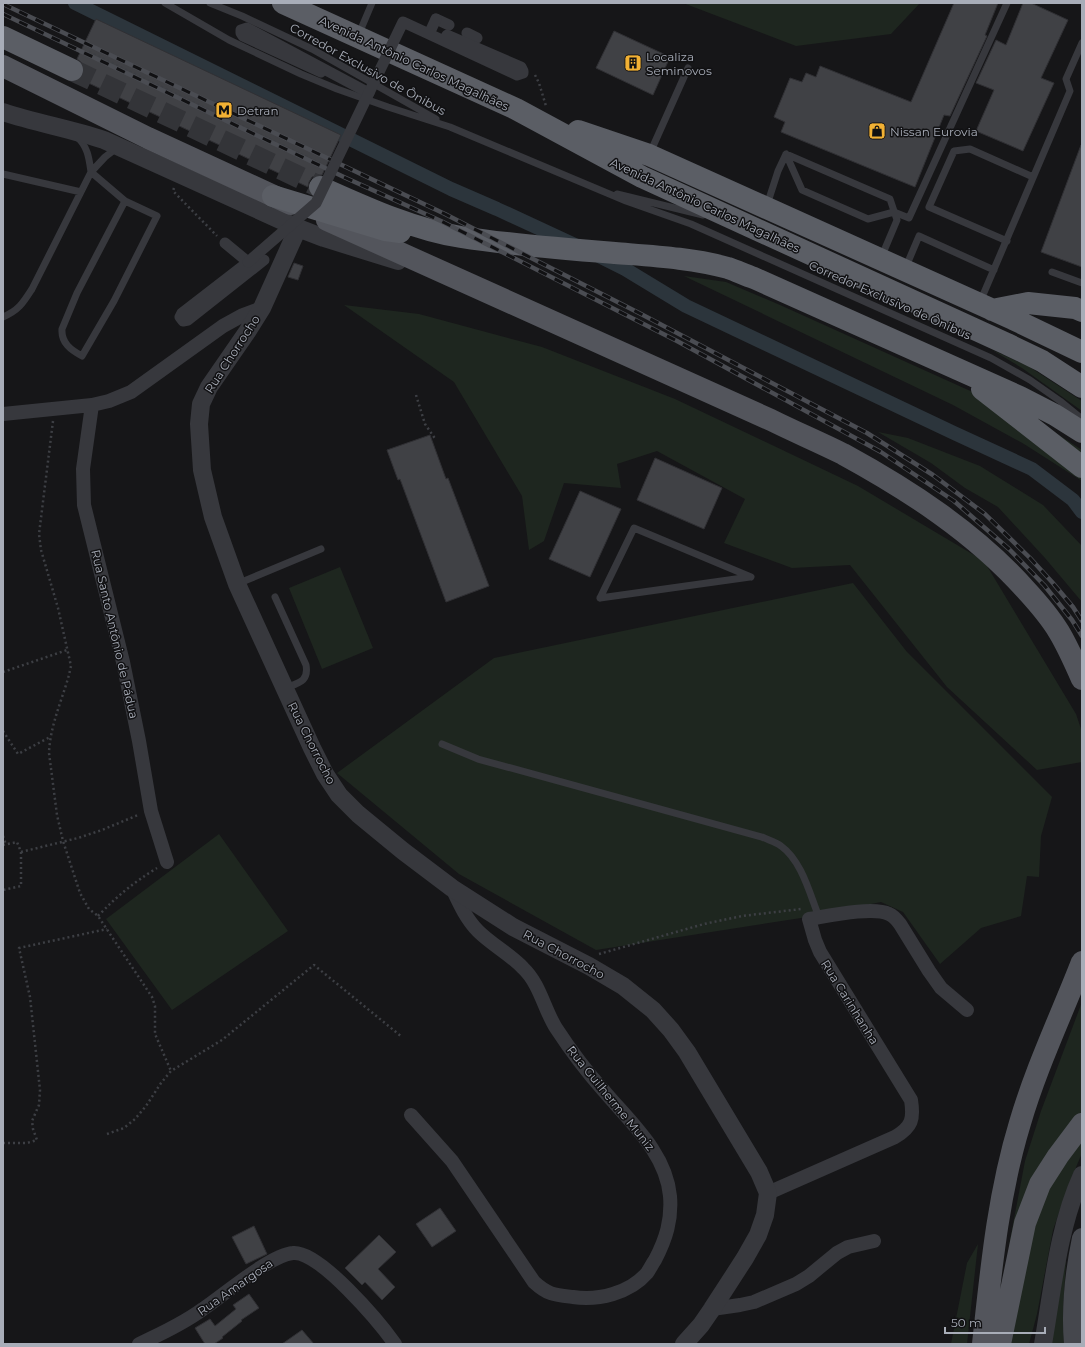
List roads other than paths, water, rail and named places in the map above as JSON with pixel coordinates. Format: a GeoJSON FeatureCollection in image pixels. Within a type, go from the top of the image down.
{"type":"FeatureCollection","features":[{"type":"Feature","properties":{"kind":"highway","name":"Avenida Antônio Carlos Magalhães"},"geometry":{"type":"LineString","coordinates":[[284,3],[516,109],[642,177],[1007,344],[1042,361],[1082,387]]}},
{"type":"Feature","properties":{"kind":"highway"},"geometry":{"type":"LineString","coordinates":[[3,37],[72,70]]}},
{"type":"Feature","properties":{"kind":"highway"},"geometry":{"type":"LineString","coordinates":[[516,109],[649,155],[997,312],[1082,352]]}},
{"type":"Feature","properties":{"kind":"highway"},"geometry":{"type":"LineString","coordinates":[[327,174],[360,205],[418,226],[460,237]]}},
{"type":"Feature","properties":{"kind":"highway"},"geometry":{"type":"LineString","coordinates":[[273,196],[385,230],[410,234],[460,237],[554,248],[667,257],[728,268],[754,278],[1020,397],[1055,415],[1082,432]]}},
{"type":"Feature","properties":{"kind":"highway"},"geometry":{"type":"LineString","coordinates":[[997,312],[1028,303],[1075,308],[1082,311]]}},
{"type":"Feature","properties":{"kind":"highway"},"geometry":{"type":"LineString","coordinates":[[997,312],[1082,336]]}},
{"type":"Feature","properties":{"kind":"highway"},"geometry":{"type":"LineString","coordinates":[[997,312],[1082,360]]}},
{"type":"Feature","properties":{"kind":"highway"},"geometry":{"type":"LineString","coordinates":[[953,367],[1082,467]]}},
{"type":"Feature","properties":{"kind":"main road"},"geometry":{"type":"LineString","coordinates":[[3,66],[148,138],[273,196],[462,280],[843,454],[906,491],[948,520],[1011,573],[1034,599],[1059,632],[1082,679]]}},
{"type":"Feature","properties":{"kind":"main road"},"geometry":{"type":"LineString","coordinates":[[983,1344],[994,1242],[1008,1168],[1018,1131],[1037,1075],[1082,962]]}},
{"type":"Feature","properties":{"kind":"main road"},"geometry":{"type":"LineString","coordinates":[[1000,1344],[1025,1223],[1040,1184],[1058,1156],[1082,1124]]}},
{"type":"Feature","properties":{"kind":"main road"},"geometry":{"type":"LineString","coordinates":[[1074,1344],[1074,1302],[1078,1258],[1082,1238]]}},
{"type":"Feature","properties":{"kind":"street"},"geometry":{"type":"LineString","coordinates":[[264,260],[188,320],[183,321],[181,319],[180,317],[182,313],[248,262],[316,203],[327,174],[369,93],[403,22],[517,75],[523,73],[521,67],[448,30],[436,19],[429,34]]}},
{"type":"Feature","properties":{"kind":"street"},"geometry":{"type":"LineString","coordinates":[[321,72],[243,36],[241,30],[246,28],[369,93]]}},
{"type":"Feature","properties":{"kind":"street"},"geometry":{"type":"LineString","coordinates":[[466,33],[477,38]]}},
{"type":"Feature","properties":{"kind":"street"},"geometry":{"type":"LineString","coordinates":[[3,112],[87,134],[120,146],[298,228],[324,238],[462,280]]}},
{"type":"Feature","properties":{"kind":"street","name":"Rua Chorrocho"},"geometry":{"type":"LineString","coordinates":[[298,228],[262,308],[210,387],[201,404],[199,424],[202,470],[213,517],[237,584],[312,748],[325,774],[339,795],[380,833],[452,888],[513,927],[578,960],[623,986],[653,1010],[671,1030],[687,1052],[759,1172],[768,1194]]}},
{"type":"Feature","properties":{"kind":"street"},"geometry":{"type":"LineString","coordinates":[[225,243],[248,262]]}},
{"type":"Feature","properties":{"kind":"street"},"geometry":{"type":"LineString","coordinates":[[3,414],[92,405],[109,401],[131,392],[223,326],[243,315],[262,308]]}},
{"type":"Feature","properties":{"kind":"street","name":"Rua Santo Antônio de Pádua"},"geometry":{"type":"LineString","coordinates":[[92,405],[83,469],[84,505],[123,662],[151,810],[167,862]]}},
{"type":"Feature","properties":{"kind":"street","name":"Rua Guilherme Muniz"},"geometry":{"type":"LineString","coordinates":[[411,1115],[452,1161],[534,1282],[543,1291],[554,1295],[596,1298],[615,1293],[634,1284],[648,1272],[664,1244],[670,1221],[668,1181],[663,1166],[651,1146],[577,1058],[555,1027],[533,980],[523,968],[478,931],[467,918],[452,888]]}},
{"type":"Feature","properties":{"kind":"street"},"geometry":{"type":"LineString","coordinates":[[817,912],[873,910],[888,913],[895,917],[941,988],[967,1010]]}},
{"type":"Feature","properties":{"kind":"street","name":"Rua Carinhanha"},"geometry":{"type":"LineString","coordinates":[[768,1194],[895,1137],[906,1131],[912,1117],[911,1100],[820,952],[809,919],[817,912]]}},
{"type":"Feature","properties":{"kind":"street"},"geometry":{"type":"LineString","coordinates":[[1043,1344],[1057,1258],[1067,1217],[1082,1175]]}},
{"type":"Feature","properties":{"kind":"street"},"geometry":{"type":"LineString","coordinates":[[684,1344],[701,1325],[712,1309],[758,1235],[765,1214],[768,1194]]}},
{"type":"Feature","properties":{"kind":"street"},"geometry":{"type":"LineString","coordinates":[[712,1309],[740,1306],[754,1302],[796,1284],[810,1276],[837,1253],[848,1247],[874,1241]]}},
{"type":"Feature","properties":{"kind":"street","name":"Rua Amargosa"},"geometry":{"type":"LineString","coordinates":[[139,1344],[202,1310],[268,1263],[282,1255],[294,1252],[306,1255],[325,1268],[351,1293],[384,1329],[395,1344]]}},
{"type":"Feature","properties":{"kind":"lane","name":"Corredor Exclusivo de Ônibus"},"geometry":{"type":"LineString","coordinates":[[165,3],[229,40],[301,74],[337,89],[450,127],[626,202],[691,224],[991,358],[1030,380],[1060,401],[1082,420]]}},
{"type":"Feature","properties":{"kind":"lane","name":"Corredor Exclusivo de Ônibus"},"geometry":{"type":"LineString","coordinates":[[210,3],[312,48],[450,127]]}},
{"type":"Feature","properties":{"kind":"lane"},"geometry":{"type":"LineString","coordinates":[[357,37],[372,3]]}},
{"type":"Feature","properties":{"kind":"lane"},"geometry":{"type":"LineString","coordinates":[[786,154],[802,190],[868,219],[894,212],[910,218],[1007,3]]}},
{"type":"Feature","properties":{"kind":"lane"},"geometry":{"type":"LineString","coordinates":[[997,312],[994,270],[1070,91],[1066,79],[1082,44]]}},
{"type":"Feature","properties":{"kind":"lane"},"geometry":{"type":"LineString","coordinates":[[649,155],[688,68]]}},
{"type":"Feature","properties":{"kind":"lane"},"geometry":{"type":"LineString","coordinates":[[67,129],[82,142],[87,149],[91,172],[125,201],[157,216],[114,301],[82,356],[67,346],[61,334],[62,329],[77,293],[125,201]]}},
{"type":"Feature","properties":{"kind":"lane"},"geometry":{"type":"LineString","coordinates":[[3,317],[15,312],[32,289],[91,172],[105,157],[120,146]]}},
{"type":"Feature","properties":{"kind":"lane"},"geometry":{"type":"LineString","coordinates":[[1007,241],[929,207],[954,151],[970,149],[1033,178]]}},
{"type":"Feature","properties":{"kind":"lane"},"geometry":{"type":"LineString","coordinates":[[786,154],[890,199],[897,220],[880,259]]}},
{"type":"Feature","properties":{"kind":"lane"},"geometry":{"type":"LineString","coordinates":[[766,207],[778,171],[786,154]]}},
{"type":"Feature","properties":{"kind":"lane"},"geometry":{"type":"LineString","coordinates":[[3,174],[81,192]]}},
{"type":"Feature","properties":{"kind":"lane","name":"Corredor Exclusivo de Ônibus"},"geometry":{"type":"LineString","coordinates":[[588,186],[638,200],[748,226]]}},
{"type":"Feature","properties":{"kind":"lane"},"geometry":{"type":"LineString","coordinates":[[904,270],[919,236],[994,270]]}},
{"type":"Feature","properties":{"kind":"lane"},"geometry":{"type":"LineString","coordinates":[[1052,272],[1082,283]]}},
{"type":"Feature","properties":{"kind":"lane"},"geometry":{"type":"LineString","coordinates":[[634,528],[751,577],[721,581],[600,598],[634,528]]}},
{"type":"Feature","properties":{"kind":"lane"},"geometry":{"type":"LineString","coordinates":[[237,584],[321,549]]}},
{"type":"Feature","properties":{"kind":"lane"},"geometry":{"type":"LineString","coordinates":[[276,597],[306,665],[307,672],[306,678],[302,682],[285,688]]}},
{"type":"Feature","properties":{"kind":"lane"},"geometry":{"type":"LineString","coordinates":[[442,744],[478,759],[762,837],[781,846],[792,856],[800,869],[817,912]]}},
{"type":"Feature","properties":{"kind":"waterway"},"geometry":{"type":"LineString","coordinates":[[75,3],[451,189],[575,245]]}},
{"type":"Feature","properties":{"kind":"waterway"},"geometry":{"type":"LineString","coordinates":[[599,256],[625,269],[686,306],[1032,469],[1073,500],[1082,512]]}},
{"type":"Feature","properties":{"kind":"tunnel"},"geometry":{"type":"LineString","coordinates":[[72,70],[320,187]]}},
{"type":"Feature","properties":{"kind":"railway"},"geometry":{"type":"LineString","coordinates":[[3,4],[445,214],[641,314],[867,433],[933,475],[985,514],[1052,582],[1073,607],[1082,621]]}},
{"type":"Feature","properties":{"kind":"railway"},"geometry":{"type":"LineString","coordinates":[[3,14],[346,178],[441,221],[677,341],[881,452],[954,501],[1009,549],[1044,585],[1072,620],[1082,636]]}},
{"type":"Feature","properties":{"kind":"place","name":"Localiza Seminovos"},"geometry":{"type":"Point","coordinates":[633,63]}},
{"type":"Feature","properties":{"kind":"place","name":"Detran"},"geometry":{"type":"Point","coordinates":[224,110]}},
{"type":"Feature","properties":{"kind":"place","name":"Nissan Eurovia"},"geometry":{"type":"Point","coordinates":[877,131]}}]}
